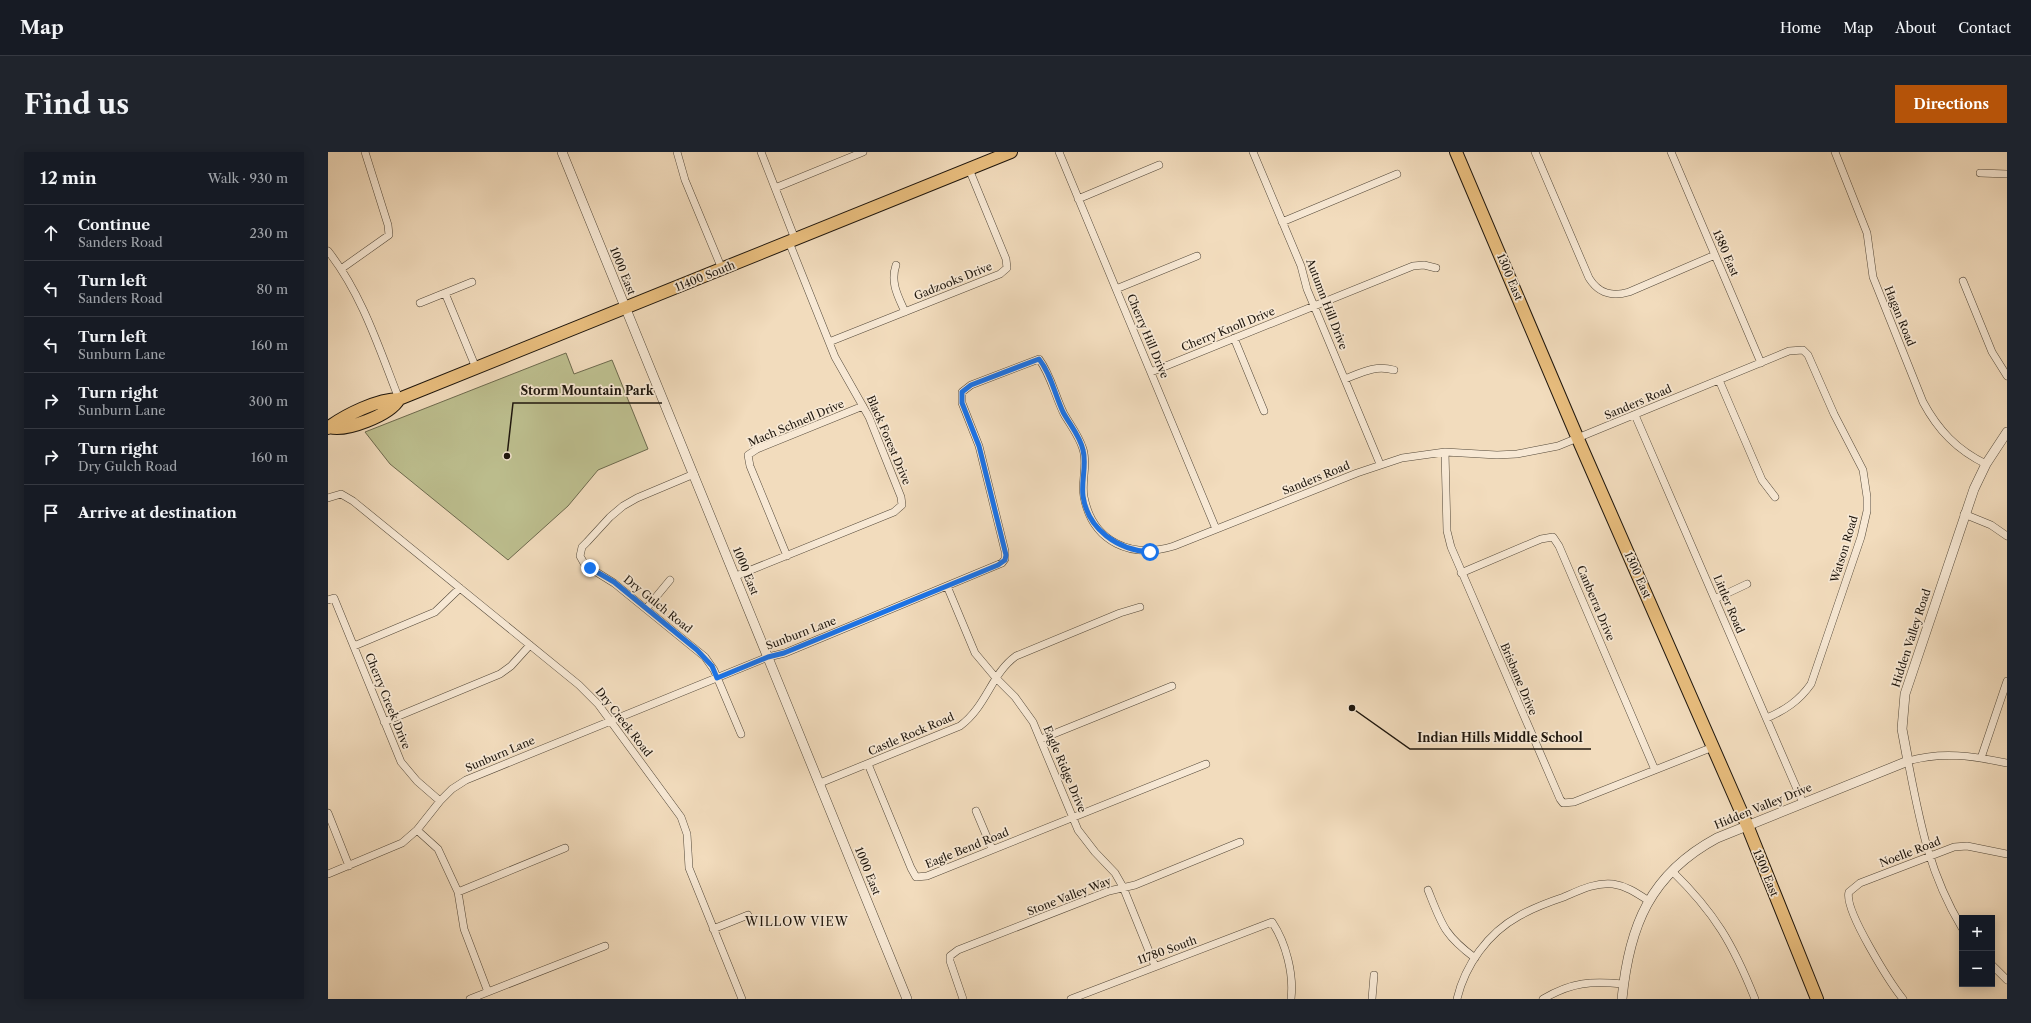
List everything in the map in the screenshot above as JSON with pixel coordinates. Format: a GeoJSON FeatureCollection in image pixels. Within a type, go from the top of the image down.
{"type":"FeatureCollection","features":[{"type":"Feature","properties":{"kind":"main road","name":"11400 South"},"geometry":{"type":"LineString","coordinates":[[328,428],[338,420],[358,411],[386,400],[399,399],[1011,152]]}},
{"type":"Feature","properties":{"kind":"main road","name":"1300 East"},"geometry":{"type":"LineString","coordinates":[[1456,152],[1578,439],[1747,826],[1817,999]]}},
{"type":"Feature","properties":{"kind":"street"},"geometry":{"type":"LineString","coordinates":[[341,269],[380,243],[389,235],[388,226],[365,152]]}},
{"type":"Feature","properties":{"kind":"street","name":"1000 East"},"geometry":{"type":"LineString","coordinates":[[562,152],[736,576],[907,999]]}},
{"type":"Feature","properties":{"kind":"street"},"geometry":{"type":"LineString","coordinates":[[677,152],[685,180],[722,269]]}},
{"type":"Feature","properties":{"kind":"street","name":"Black Forest Drive"},"geometry":{"type":"LineString","coordinates":[[736,576],[894,512],[902,505],[901,497],[863,406],[841,370],[792,240],[775,188],[761,152]]}},
{"type":"Feature","properties":{"kind":"street"},"geometry":{"type":"LineString","coordinates":[[775,188],[844,156],[863,152]]}},
{"type":"Feature","properties":{"kind":"street","name":"Cherry Hill Drive"},"geometry":{"type":"LineString","coordinates":[[1059,152],[1216,529]]}},
{"type":"Feature","properties":{"kind":"street","name":"Autumn Hill Drive"},"geometry":{"type":"LineString","coordinates":[[1253,152],[1301,266],[1314,306],[1380,464]]}},
{"type":"Feature","properties":{"kind":"street"},"geometry":{"type":"LineString","coordinates":[[1535,152],[1589,278],[1598,289],[1611,295],[1630,292],[1715,255]]}},
{"type":"Feature","properties":{"kind":"street","name":"1380 East"},"geometry":{"type":"LineString","coordinates":[[1671,152],[1761,363]]}},
{"type":"Feature","properties":{"kind":"street","name":"Hagan Road"},"geometry":{"type":"LineString","coordinates":[[1835,152],[1867,233],[1873,277],[1924,402],[1933,419],[1945,435],[1958,447],[1986,464]]}},
{"type":"Feature","properties":{"kind":"street"},"geometry":{"type":"LineString","coordinates":[[1078,199],[1159,165]]}},
{"type":"Feature","properties":{"kind":"street","name":"Gadzooks Drive"},"geometry":{"type":"LineString","coordinates":[[830,342],[1000,274],[1007,268],[1006,259],[970,169]]}},
{"type":"Feature","properties":{"kind":"street"},"geometry":{"type":"LineString","coordinates":[[1980,173],[2007,174]]}},
{"type":"Feature","properties":{"kind":"street"},"geometry":{"type":"LineString","coordinates":[[1282,222],[1396,174]]}},
{"type":"Feature","properties":{"kind":"street"},"geometry":{"type":"LineString","coordinates":[[328,251],[341,269],[362,307],[399,399]]}},
{"type":"Feature","properties":{"kind":"street"},"geometry":{"type":"LineString","coordinates":[[1116,289],[1197,256]]}},
{"type":"Feature","properties":{"kind":"street"},"geometry":{"type":"LineString","coordinates":[[896,265],[893,275],[894,286],[905,312]]}},
{"type":"Feature","properties":{"kind":"street","name":"Cherry Knoll Drive"},"geometry":{"type":"LineString","coordinates":[[1151,372],[1413,266],[1424,265],[1436,268]]}},
{"type":"Feature","properties":{"kind":"street"},"geometry":{"type":"LineString","coordinates":[[1963,281],[1992,352],[2007,376]]}},
{"type":"Feature","properties":{"kind":"street"},"geometry":{"type":"LineString","coordinates":[[420,303],[472,282]]}},
{"type":"Feature","properties":{"kind":"street"},"geometry":{"type":"LineString","coordinates":[[445,293],[476,368]]}},
{"type":"Feature","properties":{"kind":"street"},"geometry":{"type":"LineString","coordinates":[[1234,338],[1264,410]]}},
{"type":"Feature","properties":{"kind":"street","name":"Sanders Road"},"geometry":{"type":"LineString","coordinates":[[962,392],[971,385],[1039,359],[1046,369],[1064,414],[1081,443],[1085,461],[1083,496],[1092,520],[1100,531],[1110,540],[1122,547],[1136,551],[1150,552],[1174,546],[1380,464],[1423,454],[1445,452],[1497,455],[1517,454],[1558,446],[1794,350],[1803,350]]}},
{"type":"Feature","properties":{"kind":"street","name":"Watson Road"},"geometry":{"type":"LineString","coordinates":[[1767,718],[1798,700],[1810,684],[1861,537],[1867,511],[1866,484],[1862,470],[1831,408],[1810,359],[1803,350]]}},
{"type":"Feature","properties":{"kind":"street"},"geometry":{"type":"LineString","coordinates":[[1345,379],[1371,368],[1383,367],[1394,370]]}},
{"type":"Feature","properties":{"kind":"street"},"geometry":{"type":"LineString","coordinates":[[1719,380],[1762,480],[1775,497]]}},
{"type":"Feature","properties":{"kind":"street","name":"Sunburn Lane"},"geometry":{"type":"LineString","coordinates":[[328,874],[394,848],[417,830],[440,801],[466,780],[768,657],[784,653],[998,565],[1005,560],[1006,555],[979,446],[962,403],[962,392]]}},
{"type":"Feature","properties":{"kind":"street","name":"Mach Schnell Drive"},"geometry":{"type":"LineString","coordinates":[[787,556],[750,466],[748,456],[757,449],[863,406]]}},
{"type":"Feature","properties":{"kind":"street","name":"Littler Road"},"geometry":{"type":"LineString","coordinates":[[1635,415],[1803,803]]}},
{"type":"Feature","properties":{"kind":"street","name":"Hidden Valley Road"},"geometry":{"type":"LineString","coordinates":[[1959,923],[1945,899],[1928,856],[1902,729],[1905,694],[1964,514],[1986,464],[2007,432]]}},
{"type":"Feature","properties":{"kind":"street","name":"Brisbane Drive"},"geometry":{"type":"LineString","coordinates":[[1445,452],[1448,531],[1451,547],[1560,799],[1563,802],[1574,802],[1713,747]]}},
{"type":"Feature","properties":{"kind":"street","name":"Dry Gulch Road"},"geometry":{"type":"LineString","coordinates":[[694,474],[642,495],[623,506],[610,517],[582,548],[580,556],[585,565],[614,582],[705,657],[717,678],[741,734]]}},
{"type":"Feature","properties":{"kind":"street","name":"Dry Creek Road"},"geometry":{"type":"LineString","coordinates":[[328,498],[342,494],[347,497],[584,689],[611,720],[681,817],[687,834],[689,868],[742,999]]}},
{"type":"Feature","properties":{"kind":"street"},"geometry":{"type":"LineString","coordinates":[[1964,514],[1990,525],[2007,536]]}},
{"type":"Feature","properties":{"kind":"street","name":"Canberra Drive"},"geometry":{"type":"LineString","coordinates":[[1461,573],[1541,539],[1553,537],[1560,546],[1655,770]]}},
{"type":"Feature","properties":{"kind":"street"},"geometry":{"type":"LineString","coordinates":[[646,609],[670,580]]}},
{"type":"Feature","properties":{"kind":"street"},"geometry":{"type":"LineString","coordinates":[[1715,598],[1747,584]]}},
{"type":"Feature","properties":{"kind":"street","name":"Eagle Ridge Drive"},"geometry":{"type":"LineString","coordinates":[[947,586],[972,648],[981,662],[1025,709],[1041,739],[1073,817],[1086,842],[1115,873],[1123,888],[1155,966]]}},
{"type":"Feature","properties":{"kind":"street"},"geometry":{"type":"LineString","coordinates":[[354,646],[435,612],[460,588]]}},
{"type":"Feature","properties":{"kind":"street","name":"Cherry Creek Drive"},"geometry":{"type":"LineString","coordinates":[[331,599],[354,646],[384,722],[402,762],[408,772],[440,801]]}},
{"type":"Feature","properties":{"kind":"street","name":"Castle Rock Road"},"geometry":{"type":"LineString","coordinates":[[820,783],[960,726],[979,709],[1003,667],[1016,656],[1120,613],[1140,607]]}},
{"type":"Feature","properties":{"kind":"street"},"geometry":{"type":"LineString","coordinates":[[384,722],[500,674],[511,666],[530,645]]}},
{"type":"Feature","properties":{"kind":"street"},"geometry":{"type":"LineString","coordinates":[[1981,758],[2007,681]]}},
{"type":"Feature","properties":{"kind":"street"},"geometry":{"type":"LineString","coordinates":[[1041,739],[1172,686]]}},
{"type":"Feature","properties":{"kind":"street","name":"Hidden Valley Drive"},"geometry":{"type":"LineString","coordinates":[[1622,999],[1634,932],[1649,900],[1672,871],[1698,849],[1717,838],[1908,761],[1943,755],[1981,758],[2007,764]]}},
{"type":"Feature","properties":{"kind":"street","name":"Eagle Bend Road"},"geometry":{"type":"LineString","coordinates":[[868,764],[916,877],[927,876],[1206,764]]}},
{"type":"Feature","properties":{"kind":"street"},"geometry":{"type":"LineString","coordinates":[[976,811],[992,850]]}},
{"type":"Feature","properties":{"kind":"street"},"geometry":{"type":"LineString","coordinates":[[328,813],[349,866]]}},
{"type":"Feature","properties":{"kind":"street"},"geometry":{"type":"LineString","coordinates":[[417,830],[438,849],[458,892],[464,929],[488,992]]}},
{"type":"Feature","properties":{"kind":"street","name":"Stone Valley Way"},"geometry":{"type":"LineString","coordinates":[[963,999],[950,961],[950,956],[954,953],[1109,891],[1135,885],[1240,842]]}},
{"type":"Feature","properties":{"kind":"street","name":"Noelle Road"},"geometry":{"type":"LineString","coordinates":[[1903,999],[1887,977],[1860,928],[1848,898],[1849,892],[1860,883],[1954,847],[1967,846],[2007,854]]}},
{"type":"Feature","properties":{"kind":"street"},"geometry":{"type":"LineString","coordinates":[[458,892],[564,848]]}},
{"type":"Feature","properties":{"kind":"street"},"geometry":{"type":"LineString","coordinates":[[1672,871],[1704,904],[1720,926],[1733,948],[1755,999]]}},
{"type":"Feature","properties":{"kind":"street"},"geometry":{"type":"LineString","coordinates":[[1457,999],[1465,975],[1486,942],[1501,928],[1518,916],[1594,885],[1613,884],[1635,892],[1649,900]]}},
{"type":"Feature","properties":{"kind":"street"},"geometry":{"type":"LineString","coordinates":[[1428,890],[1446,932],[1457,944],[1475,958]]}},
{"type":"Feature","properties":{"kind":"street"},"geometry":{"type":"LineString","coordinates":[[713,929],[748,915]]}},
{"type":"Feature","properties":{"kind":"street","name":"11780 South"},"geometry":{"type":"LineString","coordinates":[[1071,999],[1272,922],[1278,933],[1290,970],[1292,981],[1291,999]]}},
{"type":"Feature","properties":{"kind":"street"},"geometry":{"type":"LineString","coordinates":[[470,999],[605,946]]}},
{"type":"Feature","properties":{"kind":"street"},"geometry":{"type":"LineString","coordinates":[[1995,968],[2007,980]]}},
{"type":"Feature","properties":{"kind":"street"},"geometry":{"type":"LineString","coordinates":[[1372,999],[1374,975]]}},
{"type":"Feature","properties":{"kind":"street"},"geometry":{"type":"LineString","coordinates":[[1543,999],[1559,990],[1579,983],[1598,982],[1624,984]]}},
{"type":"Feature","properties":{"kind":"green space"},"geometry":{"type":"Polygon","coordinates":[[[566,353],[574,374],[612,360],[648,449],[598,470],[568,506],[508,560],[390,464],[365,432],[566,353]]]}},
{"type":"Feature","properties":{"kind":"place","name":"Storm Mountain Park"},"geometry":{"type":"Point","coordinates":[507,456]}},
{"type":"Feature","properties":{"kind":"place","name":"Indian Hills Middle School"},"geometry":{"type":"Point","coordinates":[1352,708]}},
{"type":"Feature","properties":{"kind":"district","name":"WILLOW VIEW"},"geometry":{"type":"Point","coordinates":[797,921]}},
{"type":"Feature","properties":{"kind":"route"},"geometry":{"type":"LineString","coordinates":[[590,568],[614,582],[697,650],[712,666],[717,678],[768,657],[784,653],[998,565],[1005,560],[1006,555],[978,441],[962,403],[961,397],[962,392],[971,385],[1039,359],[1046,369],[1064,414],[1077,435],[1084,451],[1085,469],[1083,496],[1092,520],[1100,531],[1110,540],[1122,547],[1136,551],[1150,552]]}}]}
